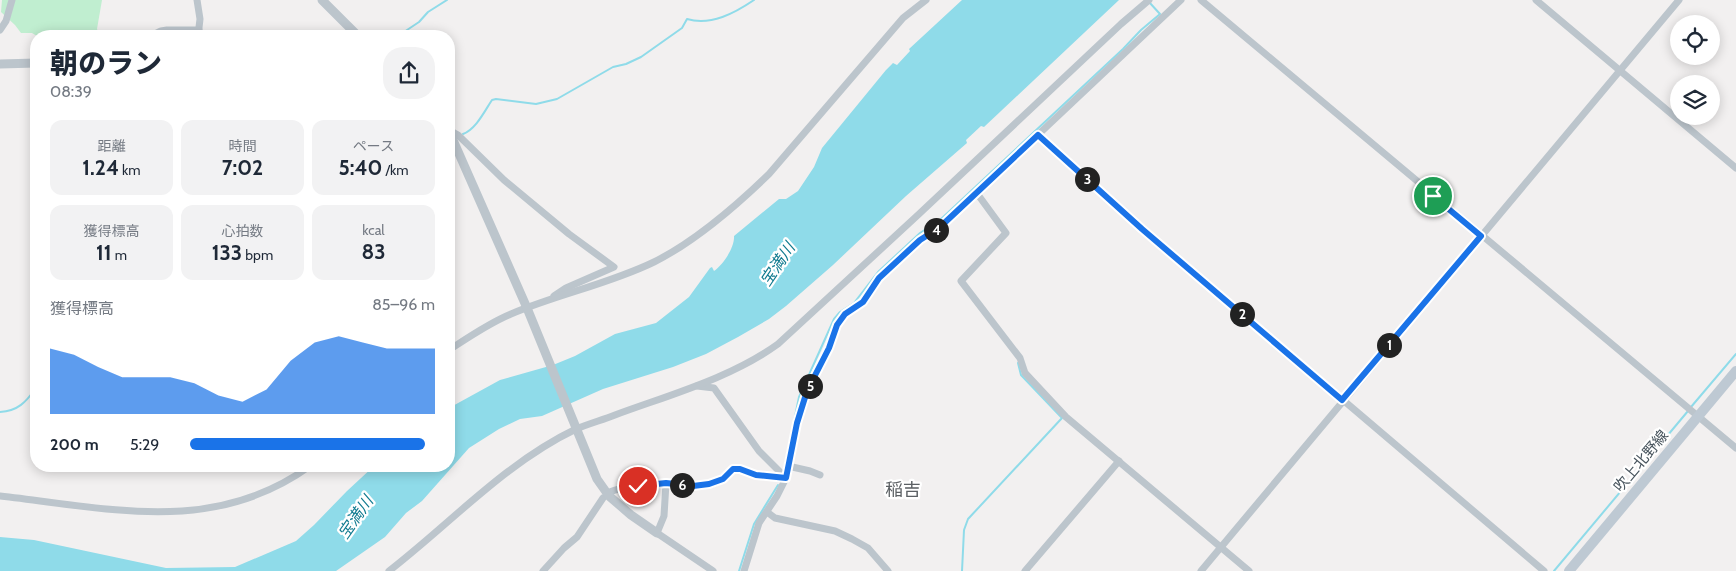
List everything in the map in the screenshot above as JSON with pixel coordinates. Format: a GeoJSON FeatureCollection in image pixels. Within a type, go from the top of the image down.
{"type":"FeatureCollection","features":[{"type":"Feature","properties":{"kind":"main road","name":"吹上北野線"},"geometry":{"type":"LineString","coordinates":[[1569,571],[1736,371]]}},
{"type":"Feature","properties":{"kind":"street"},"geometry":{"type":"LineString","coordinates":[[0,30],[6,21],[12,0]]}},
{"type":"Feature","properties":{"kind":"street"},"geometry":{"type":"LineString","coordinates":[[197,0],[200,19],[198,30]]}},
{"type":"Feature","properties":{"kind":"street"},"geometry":{"type":"LineString","coordinates":[[322,0],[352,30]]}},
{"type":"Feature","properties":{"kind":"street"},"geometry":{"type":"LineString","coordinates":[[548,300],[609,281],[656,261],[710,225],[745,198],[786,156],[904,18],[926,0]]}},
{"type":"Feature","properties":{"kind":"street"},"geometry":{"type":"LineString","coordinates":[[389,571],[505,474],[574,425],[727,372],[762,355],[778,344],[1149,0]]}},
{"type":"Feature","properties":{"kind":"street"},"geometry":{"type":"LineString","coordinates":[[744,571],[759,523],[786,478],[797,423],[807,391],[829,348],[837,325],[845,314],[863,302],[879,278],[920,240],[939,228],[1181,0]]}},
{"type":"Feature","properties":{"kind":"street"},"geometry":{"type":"LineString","coordinates":[[1201,0],[1736,448]]}},
{"type":"Feature","properties":{"kind":"street"},"geometry":{"type":"LineString","coordinates":[[1536,0],[1736,168]]}},
{"type":"Feature","properties":{"kind":"street"},"geometry":{"type":"LineString","coordinates":[[1201,571],[1342,400],[1679,0]]}},
{"type":"Feature","properties":{"kind":"street"},"geometry":{"type":"LineString","coordinates":[[0,64],[30,63]]}},
{"type":"Feature","properties":{"kind":"street"},"geometry":{"type":"LineString","coordinates":[[455,133],[511,186],[614,267],[566,288],[528,311],[509,315],[455,346]]}},
{"type":"Feature","properties":{"kind":"street"},"geometry":{"type":"LineString","coordinates":[[1038,135],[1142,229],[1544,571]]}},
{"type":"Feature","properties":{"kind":"street"},"geometry":{"type":"LineString","coordinates":[[455,144],[528,311],[597,479],[609,496],[631,515],[713,571]]}},
{"type":"Feature","properties":{"kind":"street"},"geometry":{"type":"LineString","coordinates":[[976,192],[1006,234],[962,281],[1020,358],[1025,373],[1066,417],[1248,571]]}},
{"type":"Feature","properties":{"kind":"street"},"geometry":{"type":"LineString","coordinates":[[714,388],[727,372]]}},
{"type":"Feature","properties":{"kind":"street"},"geometry":{"type":"LineString","coordinates":[[694,385],[714,388],[759,451],[786,478]]}},
{"type":"Feature","properties":{"kind":"street"},"geometry":{"type":"LineString","coordinates":[[1025,571],[1119,461]]}},
{"type":"Feature","properties":{"kind":"street"},"geometry":{"type":"LineString","coordinates":[[788,466],[820,475]]}},
{"type":"Feature","properties":{"kind":"street"},"geometry":{"type":"LineString","coordinates":[[610,492],[627,487],[666,483],[693,486],[709,484],[723,479],[733,469],[740,469],[756,475],[786,478]]}},
{"type":"Feature","properties":{"kind":"street"},"geometry":{"type":"LineString","coordinates":[[0,496],[151,513],[175,513],[236,502],[284,484],[301,472]]}},
{"type":"Feature","properties":{"kind":"street"},"geometry":{"type":"LineString","coordinates":[[657,533],[664,516],[666,483]]}},
{"type":"Feature","properties":{"kind":"street"},"geometry":{"type":"LineString","coordinates":[[543,571],[577,537],[603,498]]}},
{"type":"Feature","properties":{"kind":"street"},"geometry":{"type":"LineString","coordinates":[[767,512],[775,518],[835,531],[852,539],[868,548],[888,571]]}},
{"type":"Feature","properties":{"kind":"green space"},"geometry":{"type":"Polygon","coordinates":[[[2,0],[102,0],[97,30],[30,30],[30,33],[21,33],[1,12],[2,0]]]}},
{"type":"Feature","properties":{"kind":"water","name":"宝満川"},"geometry":{"type":"Polygon","coordinates":[[[962,0],[1119,0],[984,127],[981,126],[966,140],[967,143],[906,196],[833,265],[769,319],[706,354],[673,367],[603,389],[542,416],[520,419],[499,429],[469,448],[455,464],[455,405],[500,380],[553,365],[575,356],[615,334],[656,323],[689,297],[710,268],[712,267],[714,271],[725,260],[733,245],[734,236],[779,199],[786,199],[798,191],[814,167],[822,148],[886,70],[893,63],[897,65],[910,51],[909,49],[962,0]]]}},
{"type":"Feature","properties":{"kind":"water","name":"宝満川"},"geometry":{"type":"Polygon","coordinates":[[[368,472],[448,472],[422,501],[406,513],[385,537],[336,571],[0,571],[0,537],[34,540],[166,568],[235,567],[296,541],[368,472]]]}},
{"type":"Feature","properties":{"kind":"waterway"},"geometry":{"type":"LineString","coordinates":[[407,30],[419,22],[428,12],[447,0]]}},
{"type":"Feature","properties":{"kind":"waterway"},"geometry":{"type":"LineString","coordinates":[[463,134],[476,124],[492,100],[536,104],[557,99],[613,67],[626,64],[641,57],[682,28],[687,19],[705,21],[722,17],[731,14],[754,0]]}},
{"type":"Feature","properties":{"kind":"waterway"},"geometry":{"type":"LineString","coordinates":[[784,470],[799,397],[834,319],[840,312],[854,303],[878,272],[920,233],[940,220],[1160,14],[1149,2]]}},
{"type":"Feature","properties":{"kind":"waterway"},"geometry":{"type":"LineString","coordinates":[[1691,407],[1736,354]]}},
{"type":"Feature","properties":{"kind":"waterway"},"geometry":{"type":"LineString","coordinates":[[962,571],[964,530],[968,519],[1062,418],[1021,375],[1018,363]]}},
{"type":"Feature","properties":{"kind":"waterway"},"geometry":{"type":"LineString","coordinates":[[0,412],[17,408],[30,397]]}},
{"type":"Feature","properties":{"kind":"waterway"},"geometry":{"type":"LineString","coordinates":[[1554,571],[1688,411]]}},
{"type":"Feature","properties":{"kind":"waterway"},"geometry":{"type":"LineString","coordinates":[[739,571],[754,524],[778,485]]}},
{"type":"Feature","properties":{"kind":"district","name":"稲吉"},"geometry":{"type":"Point","coordinates":[903,490]}},
{"type":"Feature","properties":{"kind":"route"},"geometry":{"type":"LineString","coordinates":[[638,486],[666,483],[693,486],[709,484],[723,479],[733,469],[740,469],[756,475],[786,478],[797,423],[807,391],[829,348],[837,325],[845,314],[863,302],[879,278],[920,240],[939,228],[1038,135],[1142,229],[1342,400],[1481,236],[1433,196]]}}]}
